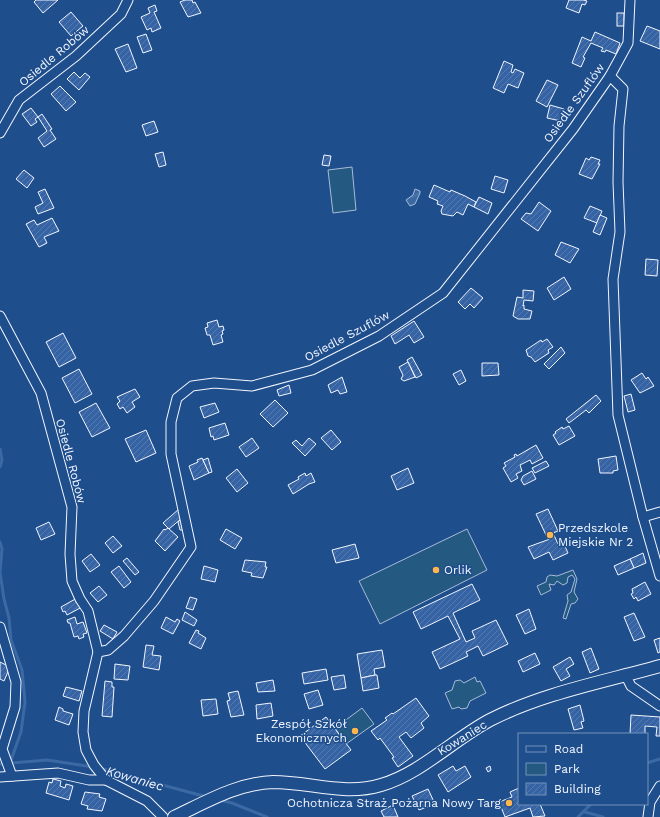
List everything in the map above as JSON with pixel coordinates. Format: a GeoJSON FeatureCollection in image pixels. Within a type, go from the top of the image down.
{"type":"FeatureCollection","features":[{"type":"Feature","properties":{"kind":"street","name":"Osiedle Robów"},"geometry":{"type":"LineString","coordinates":[[0,133],[19,100],[76,56],[121,14],[128,0]]}},
{"type":"Feature","properties":{"kind":"street","name":"Osiedle Szuflów"},"geometry":{"type":"LineString","coordinates":[[98,652],[108,650],[124,636],[154,602],[192,547],[171,454],[171,422],[177,398],[192,386],[214,382],[252,386],[312,370],[379,336],[443,293],[573,129],[610,76],[628,43],[630,0]]}},
{"type":"Feature","properties":{"kind":"street"},"geometry":{"type":"LineString","coordinates":[[610,76],[623,89],[619,126],[618,182],[620,232],[613,279],[618,415],[643,517],[660,576]]}},
{"type":"Feature","properties":{"kind":"street","name":"Osiedle Robów"},"geometry":{"type":"LineString","coordinates":[[0,316],[41,393],[72,507],[70,554],[72,581],[80,599],[88,611],[98,652],[84,711],[84,742],[89,757],[103,777],[147,801],[163,817]]}},
{"type":"Feature","properties":{"kind":"street"},"geometry":{"type":"LineString","coordinates":[[643,517],[660,512]]}},
{"type":"Feature","properties":{"kind":"street"},"geometry":{"type":"LineString","coordinates":[[0,627],[14,670],[16,707],[2,749],[12,776]]}},
{"type":"Feature","properties":{"kind":"street","name":"Kowaniec"},"geometry":{"type":"LineString","coordinates":[[174,817],[230,791],[248,786],[273,782],[352,790],[383,785],[406,774],[478,728],[504,714],[552,695],[660,666]]}},
{"type":"Feature","properties":{"kind":"street"},"geometry":{"type":"LineString","coordinates":[[626,676],[631,686],[660,706]]}},
{"type":"Feature","properties":{"kind":"street"},"geometry":{"type":"LineString","coordinates":[[0,777],[58,773],[90,780],[103,777]]}},
{"type":"Feature","properties":{"kind":"street"},"geometry":{"type":"LineString","coordinates":[[648,817],[650,802],[660,786]]}},
{"type":"Feature","properties":{"kind":"green space"},"geometry":{"type":"Polygon","coordinates":[[[352,167],[356,210],[333,213],[328,170],[352,167]]]}},
{"type":"Feature","properties":{"kind":"green space","name":"Orlik"},"geometry":{"type":"Polygon","coordinates":[[[467,529],[487,570],[380,624],[359,581],[467,529]]]}},
{"type":"Feature","properties":{"kind":"green space"},"geometry":{"type":"Polygon","coordinates":[[[573,570],[577,579],[574,592],[578,599],[575,603],[571,604],[566,619],[563,618],[568,601],[567,595],[571,592],[575,579],[572,575],[568,577],[567,583],[563,585],[557,581],[554,585],[549,584],[551,590],[541,595],[537,586],[546,582],[547,577],[550,575],[557,576],[573,570]]]}},
{"type":"Feature","properties":{"kind":"green space"},"geometry":{"type":"Polygon","coordinates":[[[475,677],[477,682],[480,681],[486,693],[470,701],[467,708],[461,709],[459,707],[452,709],[445,693],[452,690],[455,681],[460,680],[464,683],[475,677]]]}},
{"type":"Feature","properties":{"kind":"green space"},"geometry":{"type":"Polygon","coordinates":[[[362,708],[374,724],[346,744],[335,728],[362,708]]]}},
{"type":"Feature","properties":{"kind":"water"},"geometry":{"type":"Polygon","coordinates":[[[415,189],[420,191],[420,193],[415,204],[410,206],[406,200],[413,195],[415,189]]]}},
{"type":"Feature","properties":{"kind":"building"},"geometry":{"type":"Polygon","coordinates":[[[36,0],[58,0],[43,13],[34,2],[36,0]]]}},
{"type":"Feature","properties":{"kind":"building"},"geometry":{"type":"Polygon","coordinates":[[[192,0],[193,3],[195,2],[201,13],[188,17],[180,2],[192,0]]]}},
{"type":"Feature","properties":{"kind":"building"},"geometry":{"type":"Polygon","coordinates":[[[569,0],[587,1],[585,5],[582,4],[579,13],[566,8],[569,0]]]}},
{"type":"Feature","properties":{"kind":"building"},"geometry":{"type":"Polygon","coordinates":[[[155,5],[157,11],[154,12],[161,28],[152,32],[151,28],[147,30],[141,17],[150,13],[148,8],[155,5]]]}},
{"type":"Feature","properties":{"kind":"building"},"geometry":{"type":"Polygon","coordinates":[[[71,12],[83,26],[71,36],[59,22],[71,12]]]}},
{"type":"Feature","properties":{"kind":"building"},"geometry":{"type":"Polygon","coordinates":[[[617,13],[624,13],[624,26],[617,26],[617,13]]]}},
{"type":"Feature","properties":{"kind":"building"},"geometry":{"type":"Polygon","coordinates":[[[647,26],[660,31],[660,49],[640,41],[647,26]]]}},
{"type":"Feature","properties":{"kind":"building"},"geometry":{"type":"Polygon","coordinates":[[[595,32],[620,43],[616,54],[606,50],[605,52],[601,51],[603,48],[591,43],[583,57],[585,58],[581,67],[572,63],[582,37],[591,41],[595,32]]]}},
{"type":"Feature","properties":{"kind":"building"},"geometry":{"type":"Polygon","coordinates":[[[146,34],[152,50],[143,53],[137,37],[146,34]]]}},
{"type":"Feature","properties":{"kind":"building"},"geometry":{"type":"Polygon","coordinates":[[[128,44],[137,68],[126,72],[115,49],[128,44]]]}},
{"type":"Feature","properties":{"kind":"building"},"geometry":{"type":"Polygon","coordinates":[[[504,61],[513,65],[511,72],[513,73],[515,69],[524,73],[518,88],[508,84],[504,93],[493,88],[504,61]]]}},
{"type":"Feature","properties":{"kind":"building"},"geometry":{"type":"Polygon","coordinates":[[[74,72],[80,78],[85,73],[90,77],[79,90],[67,79],[74,72]]]}},
{"type":"Feature","properties":{"kind":"building"},"geometry":{"type":"Polygon","coordinates":[[[547,80],[558,85],[547,107],[536,101],[547,80]]]}},
{"type":"Feature","properties":{"kind":"building"},"geometry":{"type":"Polygon","coordinates":[[[60,86],[76,102],[66,111],[51,94],[60,86]]]}},
{"type":"Feature","properties":{"kind":"building"},"geometry":{"type":"Polygon","coordinates":[[[550,105],[564,109],[561,121],[547,118],[550,105]]]}},
{"type":"Feature","properties":{"kind":"building"},"geometry":{"type":"Polygon","coordinates":[[[31,108],[38,117],[35,119],[37,122],[31,126],[22,114],[31,108]]]}},
{"type":"Feature","properties":{"kind":"building"},"geometry":{"type":"Polygon","coordinates":[[[42,114],[52,129],[50,130],[56,139],[44,147],[38,138],[47,131],[38,117],[42,114]]]}},
{"type":"Feature","properties":{"kind":"building"},"geometry":{"type":"Polygon","coordinates":[[[154,121],[158,132],[146,136],[142,125],[154,121]]]}},
{"type":"Feature","properties":{"kind":"building"},"geometry":{"type":"Polygon","coordinates":[[[163,152],[166,165],[159,167],[155,154],[163,152]]]}},
{"type":"Feature","properties":{"kind":"building"},"geometry":{"type":"Polygon","coordinates":[[[324,155],[331,156],[329,166],[322,165],[324,155]]]}},
{"type":"Feature","properties":{"kind":"building"},"geometry":{"type":"Polygon","coordinates":[[[591,157],[600,160],[598,164],[600,164],[592,179],[579,174],[586,158],[589,160],[591,157]]]}},
{"type":"Feature","properties":{"kind":"building"},"geometry":{"type":"Polygon","coordinates":[[[24,170],[34,178],[27,188],[16,179],[24,170]]]}},
{"type":"Feature","properties":{"kind":"building"},"geometry":{"type":"Polygon","coordinates":[[[495,176],[508,180],[504,193],[491,189],[495,176]]]}},
{"type":"Feature","properties":{"kind":"building"},"geometry":{"type":"Polygon","coordinates":[[[434,185],[450,192],[451,190],[476,202],[474,207],[468,204],[463,215],[457,212],[453,216],[442,214],[441,211],[443,206],[437,204],[438,201],[429,197],[434,185]]]}},
{"type":"Feature","properties":{"kind":"building"},"geometry":{"type":"Polygon","coordinates":[[[45,189],[54,208],[38,214],[35,207],[43,203],[38,192],[45,189]]]}},
{"type":"Feature","properties":{"kind":"building"},"geometry":{"type":"Polygon","coordinates":[[[479,197],[492,203],[488,214],[474,207],[479,197]]]}},
{"type":"Feature","properties":{"kind":"building"},"geometry":{"type":"Polygon","coordinates":[[[539,202],[551,211],[538,231],[521,219],[526,213],[531,214],[539,202]]]}},
{"type":"Feature","properties":{"kind":"building"},"geometry":{"type":"Polygon","coordinates":[[[590,206],[602,211],[597,223],[584,218],[590,206]]]}},
{"type":"Feature","properties":{"kind":"building"},"geometry":{"type":"Polygon","coordinates":[[[600,215],[607,218],[600,235],[593,232],[600,215]]]}},
{"type":"Feature","properties":{"kind":"building"},"geometry":{"type":"Polygon","coordinates":[[[52,218],[59,231],[44,237],[47,243],[39,247],[26,224],[34,220],[37,225],[52,218]]]}},
{"type":"Feature","properties":{"kind":"building"},"geometry":{"type":"Polygon","coordinates":[[[561,242],[579,249],[570,263],[555,255],[561,242]]]}},
{"type":"Feature","properties":{"kind":"building"},"geometry":{"type":"Polygon","coordinates":[[[646,259],[658,260],[657,276],[645,275],[646,259]]]}},
{"type":"Feature","properties":{"kind":"building"},"geometry":{"type":"Polygon","coordinates":[[[564,277],[571,289],[554,300],[547,288],[564,277]]]}},
{"type":"Feature","properties":{"kind":"building"},"geometry":{"type":"Polygon","coordinates":[[[471,288],[483,298],[474,308],[470,304],[465,309],[458,302],[471,288]]]}},
{"type":"Feature","properties":{"kind":"building"},"geometry":{"type":"Polygon","coordinates":[[[523,290],[534,291],[533,301],[524,300],[523,306],[524,305],[524,309],[532,311],[530,319],[518,319],[513,316],[517,297],[523,298],[523,290]]]}},
{"type":"Feature","properties":{"kind":"building"},"geometry":{"type":"Polygon","coordinates":[[[217,320],[219,327],[223,326],[224,330],[222,331],[223,334],[221,335],[223,342],[213,345],[210,335],[207,335],[205,328],[208,327],[207,323],[217,320]]]}},
{"type":"Feature","properties":{"kind":"building"},"geometry":{"type":"Polygon","coordinates":[[[414,321],[424,337],[414,343],[409,335],[395,344],[391,336],[414,321]]]}},
{"type":"Feature","properties":{"kind":"building"},"geometry":{"type":"Polygon","coordinates":[[[63,333],[76,358],[59,367],[46,342],[63,333]]]}},
{"type":"Feature","properties":{"kind":"building"},"geometry":{"type":"Polygon","coordinates":[[[547,339],[553,347],[548,350],[549,353],[535,362],[528,356],[526,350],[541,340],[542,342],[547,339]]]}},
{"type":"Feature","properties":{"kind":"building"},"geometry":{"type":"Polygon","coordinates":[[[561,347],[565,353],[549,369],[544,364],[561,347]]]}},
{"type":"Feature","properties":{"kind":"building"},"geometry":{"type":"Polygon","coordinates":[[[412,357],[422,375],[416,378],[407,360],[412,357]]]}},
{"type":"Feature","properties":{"kind":"building"},"geometry":{"type":"Polygon","coordinates":[[[408,362],[415,377],[404,381],[401,379],[403,375],[399,367],[408,362]]]}},
{"type":"Feature","properties":{"kind":"building"},"geometry":{"type":"Polygon","coordinates":[[[482,363],[498,363],[499,375],[482,376],[482,363]]]}},
{"type":"Feature","properties":{"kind":"building"},"geometry":{"type":"Polygon","coordinates":[[[79,369],[92,394],[75,403],[62,378],[79,369]]]}},
{"type":"Feature","properties":{"kind":"building"},"geometry":{"type":"Polygon","coordinates":[[[461,370],[466,381],[459,385],[453,374],[461,370]]]}},
{"type":"Feature","properties":{"kind":"building"},"geometry":{"type":"Polygon","coordinates":[[[642,373],[646,379],[648,377],[654,386],[640,393],[631,380],[642,373]]]}},
{"type":"Feature","properties":{"kind":"building"},"geometry":{"type":"Polygon","coordinates":[[[342,377],[347,392],[340,394],[338,390],[331,393],[328,385],[342,377]]]}},
{"type":"Feature","properties":{"kind":"building"},"geometry":{"type":"Polygon","coordinates":[[[289,385],[291,393],[279,396],[277,390],[289,385]]]}},
{"type":"Feature","properties":{"kind":"building"},"geometry":{"type":"Polygon","coordinates":[[[135,389],[140,397],[132,402],[135,407],[127,413],[123,407],[120,409],[117,404],[120,401],[117,397],[135,389]]]}},
{"type":"Feature","properties":{"kind":"building"},"geometry":{"type":"Polygon","coordinates":[[[631,394],[635,410],[628,412],[624,396],[631,394]]]}},
{"type":"Feature","properties":{"kind":"building"},"geometry":{"type":"Polygon","coordinates":[[[596,395],[601,401],[589,413],[586,410],[569,423],[566,419],[596,395]]]}},
{"type":"Feature","properties":{"kind":"building"},"geometry":{"type":"Polygon","coordinates":[[[275,400],[288,413],[273,427],[260,414],[275,400]]]}},
{"type":"Feature","properties":{"kind":"building"},"geometry":{"type":"Polygon","coordinates":[[[96,403],[110,428],[92,437],[79,412],[96,403]]]}},
{"type":"Feature","properties":{"kind":"building"},"geometry":{"type":"Polygon","coordinates":[[[215,403],[219,412],[204,418],[200,407],[215,403]]]}},
{"type":"Feature","properties":{"kind":"building"},"geometry":{"type":"Polygon","coordinates":[[[225,423],[229,435],[214,440],[213,436],[211,437],[209,428],[225,423]]]}},
{"type":"Feature","properties":{"kind":"building"},"geometry":{"type":"Polygon","coordinates":[[[569,426],[575,436],[559,445],[553,435],[562,427],[563,429],[569,426]]]}},
{"type":"Feature","properties":{"kind":"building"},"geometry":{"type":"Polygon","coordinates":[[[146,430],[156,453],[136,462],[125,439],[146,430]]]}},
{"type":"Feature","properties":{"kind":"building"},"geometry":{"type":"Polygon","coordinates":[[[331,430],[341,442],[332,450],[321,438],[331,430]]]}},
{"type":"Feature","properties":{"kind":"building"},"geometry":{"type":"Polygon","coordinates":[[[252,438],[259,448],[246,457],[239,447],[252,438]]]}},
{"type":"Feature","properties":{"kind":"building"},"geometry":{"type":"Polygon","coordinates":[[[309,438],[316,444],[305,456],[292,443],[296,440],[302,446],[309,438]]]}},
{"type":"Feature","properties":{"kind":"building"},"geometry":{"type":"Polygon","coordinates":[[[536,445],[543,458],[532,464],[530,460],[520,465],[522,471],[516,474],[518,478],[511,482],[503,468],[506,466],[504,463],[515,457],[514,455],[516,454],[517,456],[536,445]]]}},
{"type":"Feature","properties":{"kind":"building"},"geometry":{"type":"Polygon","coordinates":[[[616,456],[618,470],[613,471],[613,473],[600,473],[598,459],[616,456]]]}},
{"type":"Feature","properties":{"kind":"building"},"geometry":{"type":"Polygon","coordinates":[[[202,458],[209,473],[194,480],[189,466],[198,462],[197,460],[202,458]]]}},
{"type":"Feature","properties":{"kind":"building"},"geometry":{"type":"Polygon","coordinates":[[[208,458],[212,472],[209,473],[203,460],[208,458]]]}},
{"type":"Feature","properties":{"kind":"building"},"geometry":{"type":"Polygon","coordinates":[[[546,461],[549,466],[535,473],[532,468],[546,461]]]}},
{"type":"Feature","properties":{"kind":"building"},"geometry":{"type":"Polygon","coordinates":[[[408,468],[414,483],[397,490],[391,476],[408,468]]]}},
{"type":"Feature","properties":{"kind":"building"},"geometry":{"type":"Polygon","coordinates":[[[237,469],[248,483],[237,492],[226,478],[237,469]]]}},
{"type":"Feature","properties":{"kind":"building"},"geometry":{"type":"Polygon","coordinates":[[[532,471],[536,479],[524,485],[521,480],[523,476],[532,471]]]}},
{"type":"Feature","properties":{"kind":"building"},"geometry":{"type":"Polygon","coordinates":[[[305,473],[306,476],[311,473],[315,482],[293,494],[288,485],[299,479],[298,477],[305,473]]]}},
{"type":"Feature","properties":{"kind":"building"},"geometry":{"type":"Polygon","coordinates":[[[179,509],[182,518],[169,529],[163,523],[179,509]]]}},
{"type":"Feature","properties":{"kind":"building","name":"Przedszkole Miejskie Nr 2"},"geometry":{"type":"Polygon","coordinates":[[[548,509],[558,531],[553,533],[558,544],[563,542],[568,553],[553,560],[549,552],[534,559],[528,547],[550,539],[548,536],[547,537],[536,514],[548,509]]]}},
{"type":"Feature","properties":{"kind":"building"},"geometry":{"type":"Polygon","coordinates":[[[182,518],[184,530],[180,530],[178,522],[182,518]]]}},
{"type":"Feature","properties":{"kind":"building"},"geometry":{"type":"Polygon","coordinates":[[[49,522],[55,534],[41,540],[36,528],[49,522]]]}},
{"type":"Feature","properties":{"kind":"building"},"geometry":{"type":"Polygon","coordinates":[[[168,528],[178,537],[165,551],[155,541],[164,529],[165,530],[168,528]]]}},
{"type":"Feature","properties":{"kind":"building"},"geometry":{"type":"Polygon","coordinates":[[[226,529],[242,538],[235,549],[220,540],[226,529]]]}},
{"type":"Feature","properties":{"kind":"building"},"geometry":{"type":"Polygon","coordinates":[[[113,536],[122,546],[113,553],[105,543],[113,536]]]}},
{"type":"Feature","properties":{"kind":"building"},"geometry":{"type":"Polygon","coordinates":[[[355,544],[359,558],[336,563],[332,550],[355,544]]]}},
{"type":"Feature","properties":{"kind":"building"},"geometry":{"type":"Polygon","coordinates":[[[643,553],[646,563],[634,568],[630,559],[643,553]]]}},
{"type":"Feature","properties":{"kind":"building"},"geometry":{"type":"Polygon","coordinates":[[[91,554],[100,565],[90,572],[82,561],[91,554]]]}},
{"type":"Feature","properties":{"kind":"building"},"geometry":{"type":"Polygon","coordinates":[[[127,558],[139,572],[135,575],[123,561],[127,558]]]}},
{"type":"Feature","properties":{"kind":"building"},"geometry":{"type":"Polygon","coordinates":[[[630,559],[634,568],[618,575],[614,566],[630,559]]]}},
{"type":"Feature","properties":{"kind":"building"},"geometry":{"type":"Polygon","coordinates":[[[245,560],[266,562],[265,567],[267,567],[263,578],[251,576],[252,573],[242,571],[245,560]]]}},
{"type":"Feature","properties":{"kind":"building"},"geometry":{"type":"Polygon","coordinates":[[[119,566],[131,582],[124,588],[111,572],[119,566]]]}},
{"type":"Feature","properties":{"kind":"building"},"geometry":{"type":"Polygon","coordinates":[[[204,566],[218,570],[215,582],[201,579],[204,566]]]}},
{"type":"Feature","properties":{"kind":"building"},"geometry":{"type":"Polygon","coordinates":[[[645,582],[651,594],[638,601],[636,597],[634,599],[631,594],[633,593],[632,589],[645,582]]]}},
{"type":"Feature","properties":{"kind":"building"},"geometry":{"type":"Polygon","coordinates":[[[472,584],[480,600],[453,613],[466,642],[475,638],[472,631],[496,620],[508,644],[483,656],[478,646],[466,652],[468,656],[440,669],[432,652],[460,639],[448,616],[421,629],[413,612],[472,584]]]}},
{"type":"Feature","properties":{"kind":"building"},"geometry":{"type":"Polygon","coordinates":[[[99,586],[107,595],[98,602],[90,593],[99,586]]]}},
{"type":"Feature","properties":{"kind":"building"},"geometry":{"type":"Polygon","coordinates":[[[190,597],[197,599],[193,610],[186,608],[190,597]]]}},
{"type":"Feature","properties":{"kind":"building"},"geometry":{"type":"Polygon","coordinates":[[[77,598],[82,607],[67,615],[65,611],[63,612],[61,607],[77,598]]]}},
{"type":"Feature","properties":{"kind":"building"},"geometry":{"type":"Polygon","coordinates":[[[529,609],[536,629],[525,634],[516,615],[529,609]]]}},
{"type":"Feature","properties":{"kind":"building"},"geometry":{"type":"Polygon","coordinates":[[[185,612],[197,620],[194,626],[182,620],[185,612]]]}},
{"type":"Feature","properties":{"kind":"building"},"geometry":{"type":"Polygon","coordinates":[[[634,613],[645,637],[634,641],[624,617],[634,613]]]}},
{"type":"Feature","properties":{"kind":"building"},"geometry":{"type":"Polygon","coordinates":[[[75,617],[77,624],[83,622],[87,633],[83,634],[84,637],[79,639],[78,636],[74,637],[70,623],[68,623],[67,620],[75,617]]]}},
{"type":"Feature","properties":{"kind":"building"},"geometry":{"type":"Polygon","coordinates":[[[166,617],[175,622],[177,619],[180,621],[173,634],[161,628],[166,617]]]}},
{"type":"Feature","properties":{"kind":"building"},"geometry":{"type":"Polygon","coordinates":[[[104,625],[117,632],[113,639],[100,631],[104,625]]]}},
{"type":"Feature","properties":{"kind":"building"},"geometry":{"type":"Polygon","coordinates":[[[196,630],[206,638],[201,649],[189,643],[196,630]]]}},
{"type":"Feature","properties":{"kind":"building"},"geometry":{"type":"Polygon","coordinates":[[[660,638],[660,652],[658,653],[654,640],[660,638]]]}},
{"type":"Feature","properties":{"kind":"building"},"geometry":{"type":"Polygon","coordinates":[[[146,645],[154,646],[152,655],[161,656],[159,670],[143,667],[146,645]]]}},
{"type":"Feature","properties":{"kind":"building"},"geometry":{"type":"Polygon","coordinates":[[[591,648],[599,669],[590,673],[582,652],[591,648]]]}},
{"type":"Feature","properties":{"kind":"building"},"geometry":{"type":"Polygon","coordinates":[[[382,650],[385,667],[374,669],[375,675],[361,678],[357,654],[382,650]]]}},
{"type":"Feature","properties":{"kind":"building"},"geometry":{"type":"Polygon","coordinates":[[[535,653],[540,664],[523,672],[518,661],[535,653]]]}},
{"type":"Feature","properties":{"kind":"building"},"geometry":{"type":"Polygon","coordinates":[[[570,657],[574,664],[566,669],[570,676],[561,681],[553,667],[570,657]]]}},
{"type":"Feature","properties":{"kind":"building"},"geometry":{"type":"Polygon","coordinates":[[[0,662],[10,667],[4,681],[0,679],[0,662]]]}},
{"type":"Feature","properties":{"kind":"building"},"geometry":{"type":"Polygon","coordinates":[[[115,664],[130,666],[128,680],[114,679],[115,664]]]}},
{"type":"Feature","properties":{"kind":"building"},"geometry":{"type":"Polygon","coordinates":[[[326,669],[328,680],[304,684],[302,673],[326,669]]]}},
{"type":"Feature","properties":{"kind":"building"},"geometry":{"type":"Polygon","coordinates":[[[344,675],[346,688],[334,690],[331,677],[344,675]]]}},
{"type":"Feature","properties":{"kind":"building"},"geometry":{"type":"Polygon","coordinates":[[[377,675],[379,688],[363,691],[361,678],[377,675]]]}},
{"type":"Feature","properties":{"kind":"building"},"geometry":{"type":"Polygon","coordinates":[[[273,680],[275,691],[258,692],[256,683],[273,680]]]}},
{"type":"Feature","properties":{"kind":"building"},"geometry":{"type":"Polygon","coordinates":[[[105,681],[112,682],[112,687],[114,687],[112,717],[102,716],[105,681]]]}},
{"type":"Feature","properties":{"kind":"building"},"geometry":{"type":"Polygon","coordinates":[[[66,687],[82,691],[79,701],[63,696],[66,687]]]}},
{"type":"Feature","properties":{"kind":"building"},"geometry":{"type":"Polygon","coordinates":[[[318,690],[323,705],[309,709],[304,694],[318,690]]]}},
{"type":"Feature","properties":{"kind":"building"},"geometry":{"type":"Polygon","coordinates":[[[238,691],[244,715],[231,717],[227,701],[230,700],[228,693],[238,691]]]}},
{"type":"Feature","properties":{"kind":"building"},"geometry":{"type":"Polygon","coordinates":[[[416,698],[429,716],[421,723],[424,728],[411,738],[406,732],[399,737],[413,756],[398,767],[392,758],[394,757],[380,738],[378,740],[371,731],[387,720],[385,718],[416,698]]]}},
{"type":"Feature","properties":{"kind":"building"},"geometry":{"type":"Polygon","coordinates":[[[216,699],[218,714],[203,716],[201,700],[216,699]]]}},
{"type":"Feature","properties":{"kind":"building"},"geometry":{"type":"Polygon","coordinates":[[[271,703],[273,716],[257,719],[256,705],[271,703]]]}},
{"type":"Feature","properties":{"kind":"building"},"geometry":{"type":"Polygon","coordinates":[[[580,705],[584,721],[581,722],[583,728],[574,730],[568,709],[580,705]]]}},
{"type":"Feature","properties":{"kind":"building"},"geometry":{"type":"Polygon","coordinates":[[[59,707],[63,709],[63,711],[73,714],[69,725],[55,720],[59,707]]]}},
{"type":"Feature","properties":{"kind":"building"},"geometry":{"type":"Polygon","coordinates":[[[631,715],[660,717],[660,736],[656,736],[657,727],[645,726],[645,733],[630,733],[631,715]]]}},
{"type":"Feature","properties":{"kind":"building"},"geometry":{"type":"Polygon","coordinates":[[[326,717],[351,750],[325,769],[300,736],[326,717]]]}},
{"type":"Feature","properties":{"kind":"building"},"geometry":{"type":"Polygon","coordinates":[[[453,766],[456,771],[465,766],[471,777],[448,792],[438,775],[453,766]]]}},
{"type":"Feature","properties":{"kind":"building"},"geometry":{"type":"Polygon","coordinates":[[[490,766],[491,770],[488,772],[486,768],[490,766]]]}},
{"type":"Feature","properties":{"kind":"building"},"geometry":{"type":"Polygon","coordinates":[[[53,779],[61,781],[60,786],[65,788],[66,784],[73,786],[69,800],[46,793],[49,782],[52,783],[53,779]]]}},
{"type":"Feature","properties":{"kind":"building","name":"Ochotnicza Straż Pożarna Nowy Targ"},"geometry":{"type":"Polygon","coordinates":[[[518,788],[518,805],[540,805],[545,816],[533,817],[530,808],[505,817],[499,802],[512,797],[510,792],[518,788]]]}},
{"type":"Feature","properties":{"kind":"building"},"geometry":{"type":"Polygon","coordinates":[[[428,789],[435,804],[419,810],[412,796],[428,789]]]}},
{"type":"Feature","properties":{"kind":"building"},"geometry":{"type":"Polygon","coordinates":[[[85,792],[100,794],[99,797],[106,799],[102,811],[87,809],[88,806],[81,804],[85,792]]]}},
{"type":"Feature","properties":{"kind":"building"},"geometry":{"type":"Polygon","coordinates":[[[393,805],[398,817],[384,817],[381,811],[393,805]]]}},
{"type":"Feature","properties":{"kind":"waterway"},"geometry":{"type":"LineString","coordinates":[[0,449],[2,460],[0,467]]}},
{"type":"Feature","properties":{"kind":"waterway"},"geometry":{"type":"LineString","coordinates":[[0,542],[2,549],[0,572],[4,599],[9,618],[11,640],[22,670],[25,702],[21,732],[10,763]]}},
{"type":"Feature","properties":{"kind":"waterway","name":"Kowaniec"},"geometry":{"type":"LineString","coordinates":[[648,763],[660,759]]}},
{"type":"Feature","properties":{"kind":"waterway","name":"Kowaniec"},"geometry":{"type":"LineString","coordinates":[[0,764],[47,760],[93,767]]}},
{"type":"Feature","properties":{"kind":"waterway","name":"Kowaniec"},"geometry":{"type":"LineString","coordinates":[[99,768],[207,797]]}},
{"type":"Feature","properties":{"kind":"waterway","name":"Kowaniec"},"geometry":{"type":"LineString","coordinates":[[220,800],[232,803],[267,817]]}},
{"type":"Feature","properties":{"kind":"waterway","name":"Kowaniec"},"geometry":{"type":"LineString","coordinates":[[578,817],[590,805]]}},
{"type":"Feature","properties":{"kind":"waterway"},"geometry":{"type":"LineString","coordinates":[[585,812],[603,817]]}},
{"type":"Feature","properties":{"kind":"place","name":"Przedszkole Miejskie Nr 2"},"geometry":{"type":"Point","coordinates":[550,535]}},
{"type":"Feature","properties":{"kind":"place","name":"Orlik"},"geometry":{"type":"Point","coordinates":[436,570]}},
{"type":"Feature","properties":{"kind":"place","name":"Zespół Szkół Ekonomicznych"},"geometry":{"type":"Point","coordinates":[355,731]}},
{"type":"Feature","properties":{"kind":"place","name":"Ochotnicza Straż Pożarna Nowy Targ"},"geometry":{"type":"Point","coordinates":[509,803]}}]}
